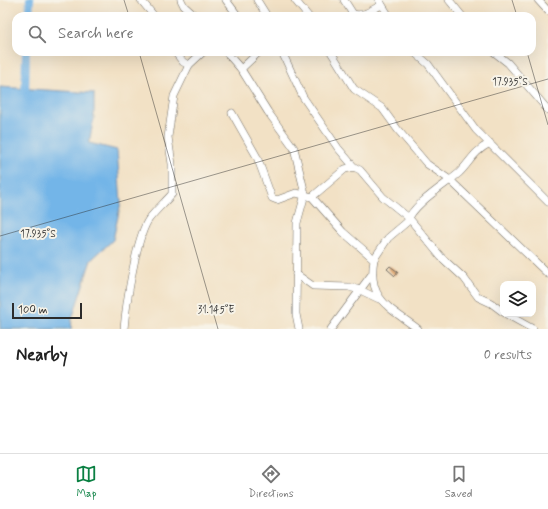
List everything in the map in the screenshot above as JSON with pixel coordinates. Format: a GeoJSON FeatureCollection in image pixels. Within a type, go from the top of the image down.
{"type":"FeatureCollection","features":[{"type":"Feature","properties":{"kind":"street"},"geometry":{"type":"LineString","coordinates":[[141,0],[151,12]]}},
{"type":"Feature","properties":{"kind":"street"},"geometry":{"type":"LineString","coordinates":[[181,0],[184,6],[191,12]]}},
{"type":"Feature","properties":{"kind":"street"},"geometry":{"type":"LineString","coordinates":[[226,0],[235,12]]}},
{"type":"Feature","properties":{"kind":"street"},"geometry":{"type":"LineString","coordinates":[[257,0],[264,12]]}},
{"type":"Feature","properties":{"kind":"street"},"geometry":{"type":"LineString","coordinates":[[295,0],[305,12]]}},
{"type":"Feature","properties":{"kind":"street"},"geometry":{"type":"LineString","coordinates":[[344,0],[352,12]]}},
{"type":"Feature","properties":{"kind":"street"},"geometry":{"type":"LineString","coordinates":[[449,0],[459,12]]}},
{"type":"Feature","properties":{"kind":"street"},"geometry":{"type":"LineString","coordinates":[[538,0],[548,11]]}},
{"type":"Feature","properties":{"kind":"street"},"geometry":{"type":"LineString","coordinates":[[368,12],[381,2],[387,12]]}},
{"type":"Feature","properties":{"kind":"street"},"geometry":{"type":"LineString","coordinates":[[179,56],[189,65]]}},
{"type":"Feature","properties":{"kind":"street"},"geometry":{"type":"LineString","coordinates":[[124,329],[138,248],[143,230],[149,219],[172,194],[172,164],[168,137],[174,96],[189,65],[199,56]]}},
{"type":"Feature","properties":{"kind":"street"},"geometry":{"type":"LineString","coordinates":[[230,56],[241,69],[268,112],[294,148],[309,196],[344,232],[374,259]]}},
{"type":"Feature","properties":{"kind":"street"},"geometry":{"type":"LineString","coordinates":[[241,69],[255,56]]}},
{"type":"Feature","properties":{"kind":"street"},"geometry":{"type":"LineString","coordinates":[[284,56],[303,97],[338,148],[354,166],[360,170],[383,197],[408,218],[441,257],[464,278],[478,297],[492,303],[500,310]]}},
{"type":"Feature","properties":{"kind":"street"},"geometry":{"type":"LineString","coordinates":[[333,56],[354,90],[382,108],[398,130],[427,164],[450,180],[548,274]]}},
{"type":"Feature","properties":{"kind":"street"},"geometry":{"type":"LineString","coordinates":[[419,56],[428,64],[476,130],[514,170],[548,202]]}},
{"type":"Feature","properties":{"kind":"street"},"geometry":{"type":"LineString","coordinates":[[499,56],[508,63],[548,110]]}},
{"type":"Feature","properties":{"kind":"street"},"geometry":{"type":"LineString","coordinates":[[232,113],[257,157],[272,198],[277,200],[296,193],[309,196]]}},
{"type":"Feature","properties":{"kind":"street"},"geometry":{"type":"LineString","coordinates":[[379,299],[372,274],[374,259],[388,238],[407,222],[408,218],[424,201],[461,171],[476,151],[490,143]]}},
{"type":"Feature","properties":{"kind":"street"},"geometry":{"type":"LineString","coordinates":[[301,328],[296,314],[298,223],[309,196],[345,169],[354,166]]}},
{"type":"Feature","properties":{"kind":"street"},"geometry":{"type":"LineString","coordinates":[[296,274],[314,286],[348,287],[360,290],[379,299],[418,329]]}},
{"type":"Feature","properties":{"kind":"street"},"geometry":{"type":"LineString","coordinates":[[331,329],[372,274]]}},
{"type":"Feature","properties":{"kind":"street"},"geometry":{"type":"LineString","coordinates":[[511,317],[533,329]]}},
{"type":"Feature","properties":{"kind":"water"},"geometry":{"type":"Polygon","coordinates":[[[0,87],[94,93],[94,117],[89,143],[117,150],[121,202],[113,240],[91,260],[72,319],[71,329],[0,329],[0,87]]]}},
{"type":"Feature","properties":{"kind":"building"},"geometry":{"type":"Polygon","coordinates":[[[390,266],[398,272],[395,276],[387,269],[390,266]]]}},
{"type":"Feature","properties":{"kind":"waterway"},"geometry":{"type":"LineString","coordinates":[[29,12],[30,0]]}},
{"type":"Feature","properties":{"kind":"waterway"},"geometry":{"type":"LineString","coordinates":[[25,97],[26,56]]}}]}
